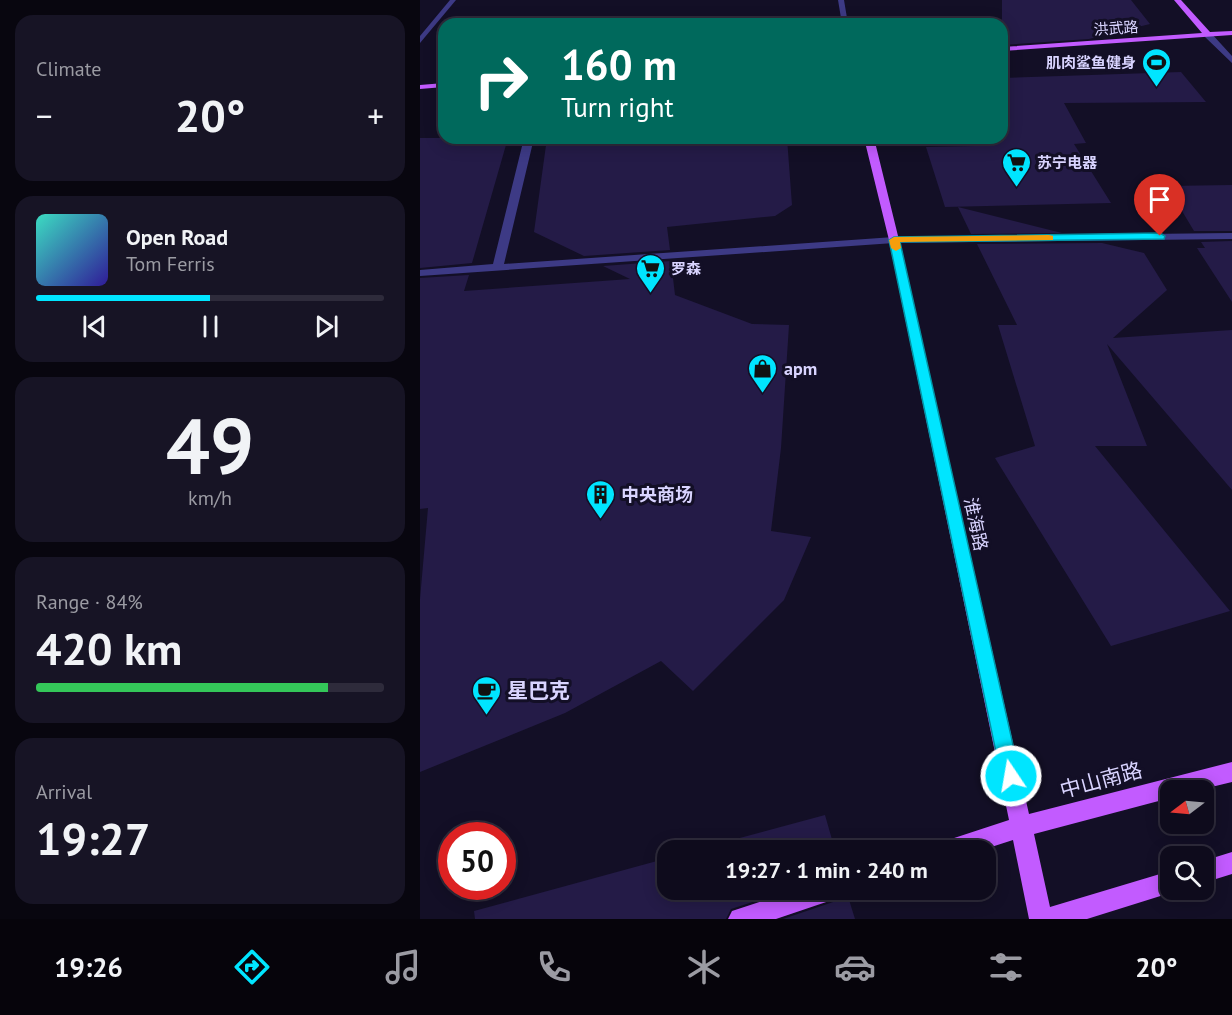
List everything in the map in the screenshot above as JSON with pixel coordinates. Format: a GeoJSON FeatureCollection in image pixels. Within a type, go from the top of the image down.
{"type":"FeatureCollection","features":[{"type":"Feature","properties":{"kind":"main road"},"geometry":{"type":"LineString","coordinates":[[1177,0],[1208,35]]}},
{"type":"Feature","properties":{"kind":"main road","name":"洪武路"},"geometry":{"type":"LineString","coordinates":[[1008,49],[1232,33]]}},
{"type":"Feature","properties":{"kind":"main road"},"geometry":{"type":"LineString","coordinates":[[420,87],[438,86]]}},
{"type":"Feature","properties":{"kind":"main road","name":"淮海路"},"geometry":{"type":"LineString","coordinates":[[870,144],[894,240],[1041,919]]}},
{"type":"Feature","properties":{"kind":"main road","name":"中山南路"},"geometry":{"type":"LineString","coordinates":[[981,840],[1021,827],[1232,772]]}},
{"type":"Feature","properties":{"kind":"main road"},"geometry":{"type":"LineString","coordinates":[[1214,869],[1232,863]]}},
{"type":"Feature","properties":{"kind":"main road"},"geometry":{"type":"LineString","coordinates":[[1049,919],[1160,885]]}},
{"type":"Feature","properties":{"kind":"main road"},"geometry":{"type":"LineString","coordinates":[[740,919],[799,900]]}},
{"type":"Feature","properties":{"kind":"street"},"geometry":{"type":"LineString","coordinates":[[439,18],[453,0]]}},
{"type":"Feature","properties":{"kind":"street"},"geometry":{"type":"LineString","coordinates":[[841,0],[844,18]]}},
{"type":"Feature","properties":{"kind":"street"},"geometry":{"type":"LineString","coordinates":[[420,41],[438,19]]}},
{"type":"Feature","properties":{"kind":"street"},"geometry":{"type":"LineString","coordinates":[[1208,35],[1232,61]]}},
{"type":"Feature","properties":{"kind":"street"},"geometry":{"type":"LineString","coordinates":[[498,267],[528,144]]}},
{"type":"Feature","properties":{"kind":"street"},"geometry":{"type":"LineString","coordinates":[[420,273],[894,240],[1232,236]]}},
{"type":"Feature","properties":{"kind":"building"},"geometry":{"type":"Polygon","coordinates":[[[1002,0],[1131,0],[1150,24],[1089,39],[1008,45],[1008,18],[1002,18],[1002,0]]]}},
{"type":"Feature","properties":{"kind":"building"},"geometry":{"type":"Polygon","coordinates":[[[1181,72],[1206,102],[1064,103],[1086,143],[1074,144],[1111,203],[945,207],[926,147],[1008,144],[1008,78],[1181,72]]]}},
{"type":"Feature","properties":{"kind":"building"},"geometry":{"type":"Polygon","coordinates":[[[420,138],[438,138],[438,144],[506,144],[472,263],[420,268],[420,138]]]}},
{"type":"Feature","properties":{"kind":"building"},"geometry":{"type":"Polygon","coordinates":[[[546,144],[787,144],[792,205],[775,216],[667,227],[670,250],[584,256],[534,232],[546,144]]]}},
{"type":"Feature","properties":{"kind":"building"},"geometry":{"type":"Polygon","coordinates":[[[1232,185],[1232,231],[1194,231],[1167,186],[1232,185]]]}},
{"type":"Feature","properties":{"kind":"building"},"geometry":{"type":"Polygon","coordinates":[[[958,207],[1062,233],[971,234],[958,207]]]}},
{"type":"Feature","properties":{"kind":"building"},"geometry":{"type":"Polygon","coordinates":[[[1232,241],[1232,302],[1197,248],[1205,248],[1201,242],[1232,241]]]}},
{"type":"Feature","properties":{"kind":"building"},"geometry":{"type":"Polygon","coordinates":[[[1102,243],[1144,253],[1167,290],[1113,338],[1232,330],[1232,490],[1107,344],[1147,446],[1095,446],[1230,611],[1111,646],[995,458],[1035,446],[998,325],[1017,325],[977,244],[1102,243]]]}},
{"type":"Feature","properties":{"kind":"building","name":"中央商场"},"geometry":{"type":"Polygon","coordinates":[[[671,261],[675,295],[752,324],[789,325],[781,448],[771,531],[811,537],[784,600],[693,691],[661,661],[565,713],[420,772],[420,599],[428,508],[420,509],[420,278],[469,275],[464,291],[630,279],[603,266],[671,261]]]}},
{"type":"Feature","properties":{"kind":"building"},"geometry":{"type":"Polygon","coordinates":[[[825,815],[832,840],[732,840],[825,815]]]}},
{"type":"Feature","properties":{"kind":"building"},"geometry":{"type":"Polygon","coordinates":[[[657,861],[657,900],[759,900],[731,909],[726,919],[475,919],[474,911],[657,861]]]}},
{"type":"Feature","properties":{"kind":"building"},"geometry":{"type":"Polygon","coordinates":[[[839,900],[849,900],[855,919],[783,919],[839,900]]]}},
{"type":"Feature","properties":{"kind":"slow traffic"},"geometry":{"type":"LineString","coordinates":[[896,248],[894,240],[1049,238]]}},
{"type":"Feature","properties":{"kind":"place","name":"肌肉鲨鱼健身"},"geometry":{"type":"Point","coordinates":[1157,88]}},
{"type":"Feature","properties":{"kind":"place","name":"苏宁电器"},"geometry":{"type":"Point","coordinates":[1016,188]}},
{"type":"Feature","properties":{"kind":"place","name":"罗森"},"geometry":{"type":"Point","coordinates":[650,294]}},
{"type":"Feature","properties":{"kind":"place","name":"apm"},"geometry":{"type":"Point","coordinates":[763,394]}},
{"type":"Feature","properties":{"kind":"place","name":"中央商场"},"geometry":{"type":"Point","coordinates":[600,520]}},
{"type":"Feature","properties":{"kind":"place","name":"星巴克"},"geometry":{"type":"Point","coordinates":[486,716]}},
{"type":"Feature","properties":{"kind":"route"},"geometry":{"type":"LineString","coordinates":[[1011,776],[894,240],[1160,236]]}}]}
